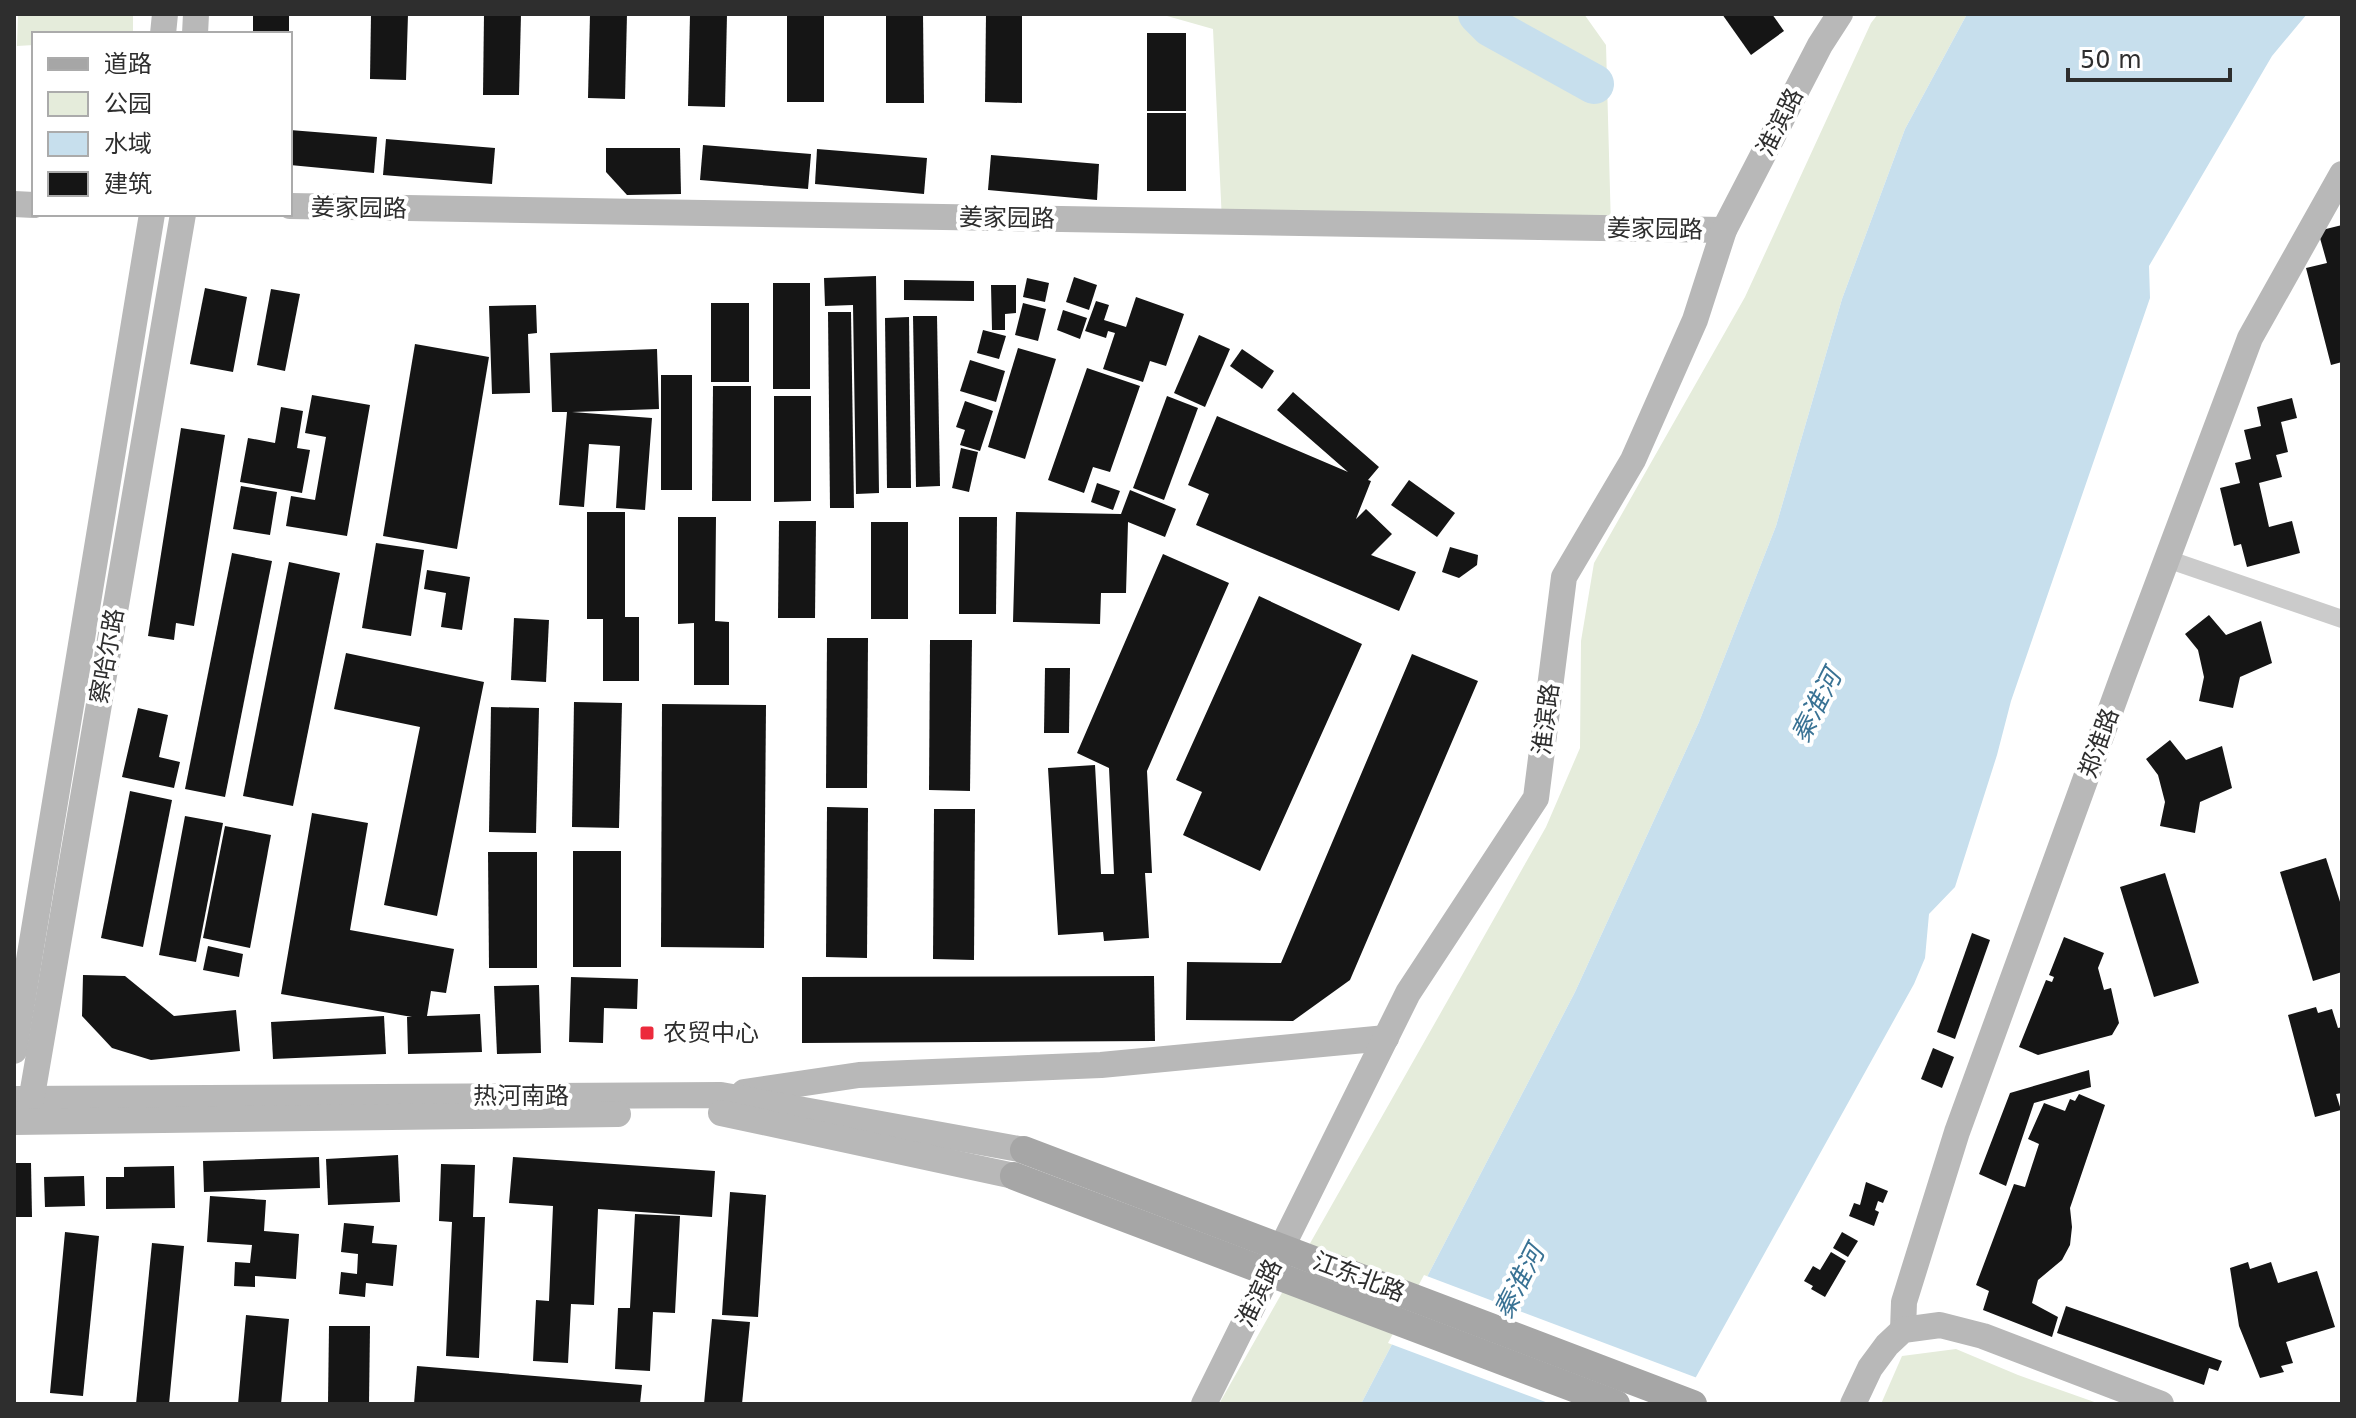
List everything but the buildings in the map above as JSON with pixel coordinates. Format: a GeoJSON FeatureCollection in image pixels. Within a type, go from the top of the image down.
{"type":"FeatureCollection","features":[{"type":"Feature","properties":{"kind":"main road","name":"淮滨路"},"geometry":{"type":"LineString","coordinates":[[1204,1404],[1408,993],[1536,798],[1564,577],[1633,460],[1695,320],[1724,230],[1820,45],[1840,14]]}},
{"type":"Feature","properties":{"kind":"main road","name":"郑淮路"},"geometry":{"type":"LineString","coordinates":[[1903,1330],[1904,1302],[1957,1132],[2250,338],[2342,174]]}},
{"type":"Feature","properties":{"kind":"main road","name":"姜家园路"},"geometry":{"type":"LineString","coordinates":[[292,206],[1724,230]]}},
{"type":"Feature","properties":{"kind":"main road","name":"察哈尔路"},"geometry":{"type":"LineString","coordinates":[[14,1051],[152,216]]}},
{"type":"Feature","properties":{"kind":"main road","name":"察哈尔路"},"geometry":{"type":"LineString","coordinates":[[22,1110],[183,216]]}},
{"type":"Feature","properties":{"kind":"main road"},"geometry":{"type":"LineString","coordinates":[[721,1095],[859,1075],[1101,1065],[1386,1038]]}},
{"type":"Feature","properties":{"kind":"main road","name":"热河南路"},"geometry":{"type":"LineString","coordinates":[[22,1110],[721,1095],[1019,1163]]}},
{"type":"Feature","properties":{"kind":"main road","name":"热河南路"},"geometry":{"type":"LineString","coordinates":[[22,1110],[720,1112],[1019,1163]]}},
{"type":"Feature","properties":{"kind":"main road","name":"江东北路"},"geometry":{"type":"LineString","coordinates":[[1019,1163],[1616,1404]]}},
{"type":"Feature","properties":{"kind":"main road","name":"江东北路"},"geometry":{"type":"LineString","coordinates":[[1019,1163],[1693,1404]]}},
{"type":"Feature","properties":{"kind":"main road"},"geometry":{"type":"LineString","coordinates":[[1853,1404],[1870,1368],[1903,1330],[1940,1325],[1983,1336],[2161,1404]]}},
{"type":"Feature","properties":{"kind":"street"},"geometry":{"type":"LineString","coordinates":[[2167,559],[2342,619]]}},
{"type":"Feature","properties":{"kind":"green space"},"geometry":{"type":"Polygon","coordinates":[[[18,14],[133,14],[133,32],[32,32],[32,45],[17,46],[18,14]]]}},
{"type":"Feature","properties":{"kind":"green space"},"geometry":{"type":"Polygon","coordinates":[[[1160,14],[1584,14],[1606,45],[1611,228],[1222,222],[1213,29],[1160,14]]]}},
{"type":"Feature","properties":{"kind":"green space"},"geometry":{"type":"Polygon","coordinates":[[[1878,14],[1967,14],[1905,129],[1842,299],[1776,526],[1699,722],[1575,992],[1361,1404],[1219,1404],[1546,827],[1580,748],[1581,641],[1594,563],[1745,297],[1871,23],[1878,14]]]}},
{"type":"Feature","properties":{"kind":"green space"},"geometry":{"type":"Polygon","coordinates":[[[1956,1349],[2100,1404],[1881,1404],[1902,1356],[1956,1349]]]}},
{"type":"Feature","properties":{"kind":"water","name":"秦淮河"},"geometry":{"type":"Polygon","coordinates":[[[1967,14],[2307,14],[2272,56],[2149,266],[2150,298],[2011,701],[1955,887],[1929,914],[1925,958],[1914,984],[1681,1404],[1361,1404],[1575,992],[1699,722],[1776,526],[1842,299],[1905,129],[1967,14]]]}},
{"type":"Feature","properties":{"kind":"pier"},"geometry":{"type":"Polygon","coordinates":[[[1424,1275],[1700,1379],[1686,1404],[1551,1404],[1388,1343],[1424,1275]]]}},
{"type":"Feature","properties":{"kind":"waterway"},"geometry":{"type":"LineString","coordinates":[[1478,14],[1491,27],[1594,84]]}},
{"type":"Feature","properties":{"kind":"place","name":"农贸中心"},"geometry":{"type":"Point","coordinates":[647,1033]}}]}
